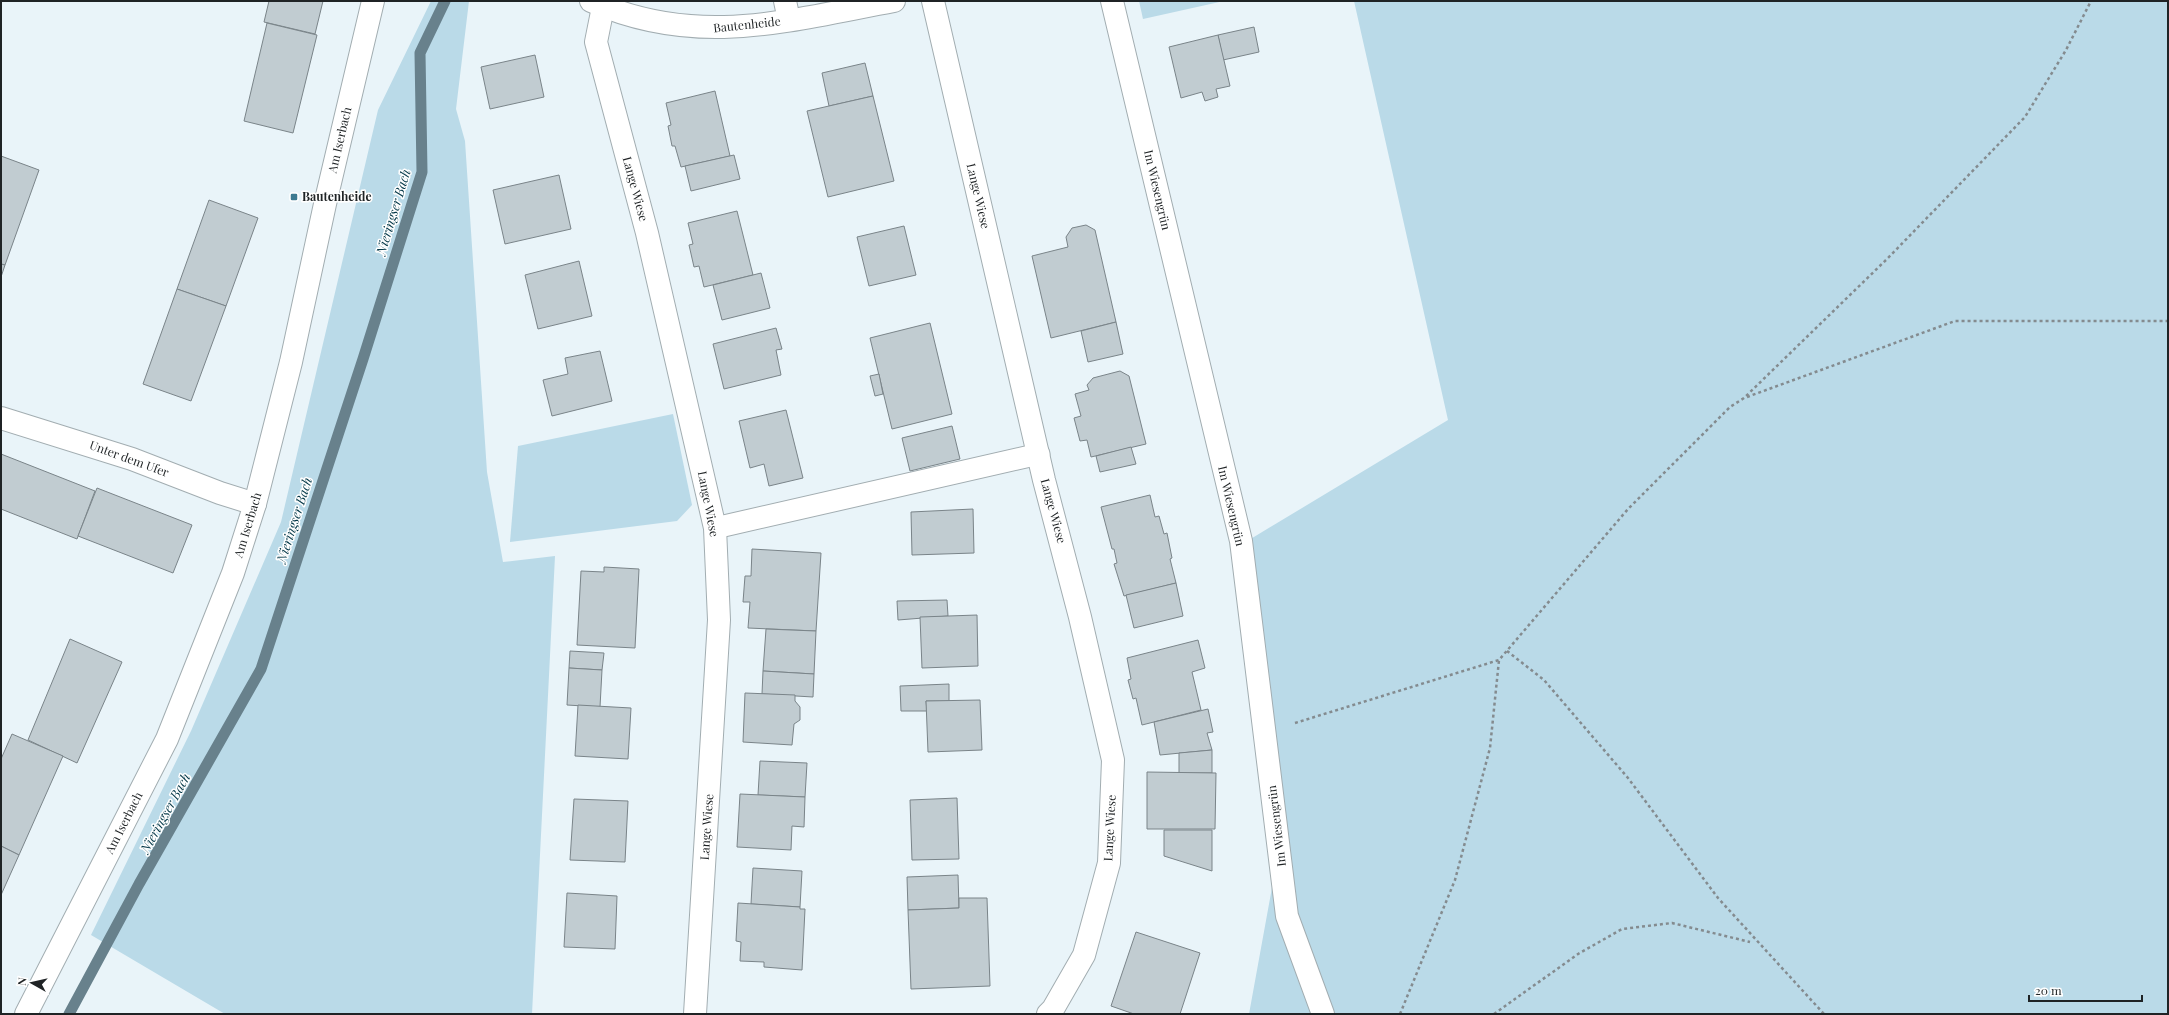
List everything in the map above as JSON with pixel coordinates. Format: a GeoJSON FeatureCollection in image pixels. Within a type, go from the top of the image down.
{"type":"FeatureCollection","features":[{"type":"Feature","properties":{"kind":"street","name":"Am Iserbach"},"geometry":{"type":"LineString","coordinates":[[26,1014],[167,739],[233,573],[255,504],[291,362],[325,204],[373,1]]}},
{"type":"Feature","properties":{"kind":"street","name":"Bautenheide"},"geometry":{"type":"LineString","coordinates":[[597,4],[639,18],[673,26],[711,29],[746,27],[787,11],[894,1]]}},
{"type":"Feature","properties":{"kind":"street","name":"Lange Wiese"},"geometry":{"type":"LineString","coordinates":[[933,1],[1038,454],[1080,617],[1113,760],[1110,863],[1084,955],[1054,1009],[1048,1014]]}},
{"type":"Feature","properties":{"kind":"street","name":"Im Wiesengrün"},"geometry":{"type":"LineString","coordinates":[[1112,1],[1241,541],[1266,732],[1287,916],[1323,1014]]}},
{"type":"Feature","properties":{"kind":"street","name":"Lange Wiese"},"geometry":{"type":"LineString","coordinates":[[597,4],[596,42],[647,233],[715,528],[719,620],[695,1014]]}},
{"type":"Feature","properties":{"kind":"street","name":"Unter dem Ufer"},"geometry":{"type":"LineString","coordinates":[[1,418],[132,459],[220,493],[255,504]]}},
{"type":"Feature","properties":{"kind":"lane"},"geometry":{"type":"LineString","coordinates":[[715,528],[1038,454]]}},
{"type":"Feature","properties":{"kind":"path"},"geometry":{"type":"LineString","coordinates":[[1266,732],[1499,660],[1628,509],[1730,408],[1744,398],[1887,259],[2025,117],[2066,50],[2091,1]]}},
{"type":"Feature","properties":{"kind":"path"},"geometry":{"type":"LineString","coordinates":[[1744,398],[1955,321],[2168,321]]}},
{"type":"Feature","properties":{"kind":"path"},"geometry":{"type":"LineString","coordinates":[[1507,651],[1544,680],[1628,778],[1718,898],[1824,1014]]}},
{"type":"Feature","properties":{"kind":"path"},"geometry":{"type":"LineString","coordinates":[[1400,1014],[1455,880],[1490,748],[1499,660]]}},
{"type":"Feature","properties":{"kind":"path"},"geometry":{"type":"LineString","coordinates":[[1494,1014],[1578,954],[1622,929],[1672,923],[1750,942]]}},
{"type":"Feature","properties":{"kind":"shaded area"},"geometry":{"type":"Polygon","coordinates":[[[431,1],[469,1],[456,109],[465,141],[487,472],[503,562],[555,556],[532,1014],[225,1014],[91,935],[191,731],[281,522],[378,110],[431,1]]]}},
{"type":"Feature","properties":{"kind":"shaded area"},"geometry":{"type":"Polygon","coordinates":[[[1139,1],[1224,1],[1143,19],[1139,1]]]}},
{"type":"Feature","properties":{"kind":"shaded area"},"geometry":{"type":"Polygon","coordinates":[[[1354,1],[2168,1],[2168,1014],[1249,1014],[1275,871],[1244,543],[1448,420],[1354,1]]]}},
{"type":"Feature","properties":{"kind":"shaded area"},"geometry":{"type":"Polygon","coordinates":[[[673,414],[692,505],[677,521],[510,542],[518,446],[673,414]]]}},
{"type":"Feature","properties":{"kind":"building"},"geometry":{"type":"Polygon","coordinates":[[[269,1],[323,1],[315,34],[264,22],[269,1]]]}},
{"type":"Feature","properties":{"kind":"building"},"geometry":{"type":"Polygon","coordinates":[[[267,23],[317,35],[293,133],[244,121],[267,23]]]}},
{"type":"Feature","properties":{"kind":"building"},"geometry":{"type":"Polygon","coordinates":[[[1254,27],[1259,52],[1223,60],[1218,35],[1254,27]]]}},
{"type":"Feature","properties":{"kind":"building"},"geometry":{"type":"Polygon","coordinates":[[[1218,35],[1230,86],[1216,89],[1218,97],[1205,101],[1202,92],[1181,98],[1169,47],[1218,35]]]}},
{"type":"Feature","properties":{"kind":"building"},"geometry":{"type":"Polygon","coordinates":[[[535,55],[544,97],[490,109],[481,67],[535,55]]]}},
{"type":"Feature","properties":{"kind":"building"},"geometry":{"type":"Polygon","coordinates":[[[865,63],[873,96],[829,106],[822,73],[865,63]]]}},
{"type":"Feature","properties":{"kind":"building"},"geometry":{"type":"Polygon","coordinates":[[[715,91],[730,156],[681,167],[675,146],[672,146],[668,126],[671,125],[666,103],[715,91]]]}},
{"type":"Feature","properties":{"kind":"building"},"geometry":{"type":"Polygon","coordinates":[[[873,96],[894,181],[828,197],[807,111],[873,96]]]}},
{"type":"Feature","properties":{"kind":"building"},"geometry":{"type":"Polygon","coordinates":[[[734,155],[740,179],[691,191],[685,166],[734,155]]]}},
{"type":"Feature","properties":{"kind":"building"},"geometry":{"type":"Polygon","coordinates":[[[1,156],[39,170],[5,265],[1,264],[1,156]]]}},
{"type":"Feature","properties":{"kind":"building"},"geometry":{"type":"Polygon","coordinates":[[[559,175],[571,229],[505,244],[493,190],[559,175]]]}},
{"type":"Feature","properties":{"kind":"building"},"geometry":{"type":"Polygon","coordinates":[[[209,200],[258,218],[226,306],[177,289],[209,200]]]}},
{"type":"Feature","properties":{"kind":"building"},"geometry":{"type":"Polygon","coordinates":[[[737,211],[753,275],[704,287],[699,266],[694,267],[689,245],[693,244],[688,223],[737,211]]]}},
{"type":"Feature","properties":{"kind":"building"},"geometry":{"type":"Polygon","coordinates":[[[1086,225],[1095,230],[1116,322],[1051,338],[1032,256],[1068,247],[1066,237],[1072,228],[1086,225]]]}},
{"type":"Feature","properties":{"kind":"building"},"geometry":{"type":"Polygon","coordinates":[[[904,226],[916,275],[869,286],[857,237],[904,226]]]}},
{"type":"Feature","properties":{"kind":"building"},"geometry":{"type":"Polygon","coordinates":[[[579,261],[592,316],[538,329],[525,275],[579,261]]]}},
{"type":"Feature","properties":{"kind":"building"},"geometry":{"type":"Polygon","coordinates":[[[1,264],[5,265],[1,277],[1,264]]]}},
{"type":"Feature","properties":{"kind":"building"},"geometry":{"type":"Polygon","coordinates":[[[761,273],[770,308],[722,320],[713,285],[761,273]]]}},
{"type":"Feature","properties":{"kind":"building"},"geometry":{"type":"Polygon","coordinates":[[[177,289],[226,306],[191,401],[143,384],[177,289]]]}},
{"type":"Feature","properties":{"kind":"building"},"geometry":{"type":"Polygon","coordinates":[[[1116,322],[1123,354],[1088,362],[1081,331],[1116,322]]]}},
{"type":"Feature","properties":{"kind":"building"},"geometry":{"type":"Polygon","coordinates":[[[930,323],[952,414],[892,429],[870,338],[930,323]]]}},
{"type":"Feature","properties":{"kind":"building"},"geometry":{"type":"Polygon","coordinates":[[[776,328],[782,349],[776,350],[781,375],[724,389],[713,344],[776,328]]]}},
{"type":"Feature","properties":{"kind":"building"},"geometry":{"type":"Polygon","coordinates":[[[600,351],[612,401],[552,416],[543,380],[568,374],[565,358],[600,351]]]}},
{"type":"Feature","properties":{"kind":"building"},"geometry":{"type":"Polygon","coordinates":[[[1120,371],[1129,376],[1146,444],[1091,457],[1087,440],[1080,441],[1074,418],[1081,416],[1075,394],[1089,390],[1087,385],[1093,378],[1120,371]]]}},
{"type":"Feature","properties":{"kind":"building"},"geometry":{"type":"Polygon","coordinates":[[[879,374],[883,394],[875,396],[870,376],[879,374]]]}},
{"type":"Feature","properties":{"kind":"building"},"geometry":{"type":"Polygon","coordinates":[[[786,410],[803,478],[769,486],[764,464],[750,468],[739,421],[786,410]]]}},
{"type":"Feature","properties":{"kind":"building"},"geometry":{"type":"Polygon","coordinates":[[[952,426],[960,459],[910,471],[902,438],[952,426]]]}},
{"type":"Feature","properties":{"kind":"building"},"geometry":{"type":"Polygon","coordinates":[[[1131,447],[1136,464],[1100,472],[1096,456],[1131,447]]]}},
{"type":"Feature","properties":{"kind":"building"},"geometry":{"type":"Polygon","coordinates":[[[1,454],[95,491],[77,539],[1,509],[1,454]]]}},
{"type":"Feature","properties":{"kind":"building"},"geometry":{"type":"Polygon","coordinates":[[[97,488],[192,525],[173,573],[78,536],[97,488]]]}},
{"type":"Feature","properties":{"kind":"building"},"geometry":{"type":"Polygon","coordinates":[[[1150,495],[1155,517],[1159,516],[1164,534],[1167,533],[1172,558],[1170,559],[1176,583],[1124,596],[1114,564],[1117,563],[1114,549],[1112,549],[1101,507],[1150,495]]]}},
{"type":"Feature","properties":{"kind":"building"},"geometry":{"type":"Polygon","coordinates":[[[973,509],[974,553],[912,555],[911,512],[973,509]]]}},
{"type":"Feature","properties":{"kind":"building"},"geometry":{"type":"Polygon","coordinates":[[[752,549],[821,553],[816,631],[748,628],[750,602],[743,602],[745,576],[751,576],[752,549]]]}},
{"type":"Feature","properties":{"kind":"building"},"geometry":{"type":"Polygon","coordinates":[[[604,567],[639,569],[635,648],[577,645],[581,571],[604,572],[604,567]]]}},
{"type":"Feature","properties":{"kind":"building"},"geometry":{"type":"Polygon","coordinates":[[[1176,583],[1183,616],[1134,628],[1126,595],[1176,583]]]}},
{"type":"Feature","properties":{"kind":"building"},"geometry":{"type":"Polygon","coordinates":[[[947,600],[948,616],[898,620],[897,601],[947,600]]]}},
{"type":"Feature","properties":{"kind":"building"},"geometry":{"type":"Polygon","coordinates":[[[977,615],[978,666],[922,668],[920,617],[977,615]]]}},
{"type":"Feature","properties":{"kind":"building"},"geometry":{"type":"Polygon","coordinates":[[[766,629],[816,631],[814,674],[763,671],[766,629]]]}},
{"type":"Feature","properties":{"kind":"building"},"geometry":{"type":"Polygon","coordinates":[[[70,639],[122,662],[77,763],[28,740],[70,639]]]}},
{"type":"Feature","properties":{"kind":"building"},"geometry":{"type":"Polygon","coordinates":[[[1198,640],[1205,668],[1192,672],[1201,710],[1142,725],[1136,698],[1133,699],[1128,680],[1131,679],[1127,658],[1198,640]]]}},
{"type":"Feature","properties":{"kind":"building"},"geometry":{"type":"Polygon","coordinates":[[[570,651],[604,653],[602,670],[569,668],[570,651]]]}},
{"type":"Feature","properties":{"kind":"building"},"geometry":{"type":"Polygon","coordinates":[[[569,668],[602,670],[600,707],[567,705],[569,668]]]}},
{"type":"Feature","properties":{"kind":"building"},"geometry":{"type":"Polygon","coordinates":[[[763,671],[814,674],[813,697],[762,694],[763,671]]]}},
{"type":"Feature","properties":{"kind":"building"},"geometry":{"type":"Polygon","coordinates":[[[949,684],[949,701],[926,701],[927,711],[901,711],[900,686],[949,684]]]}},
{"type":"Feature","properties":{"kind":"building"},"geometry":{"type":"Polygon","coordinates":[[[745,693],[795,695],[795,701],[800,707],[800,720],[794,724],[792,745],[743,742],[745,693]]]}},
{"type":"Feature","properties":{"kind":"building"},"geometry":{"type":"Polygon","coordinates":[[[980,700],[982,750],[928,752],[926,701],[980,700]]]}},
{"type":"Feature","properties":{"kind":"building"},"geometry":{"type":"Polygon","coordinates":[[[578,705],[631,708],[628,759],[575,756],[578,705]]]}},
{"type":"Feature","properties":{"kind":"building"},"geometry":{"type":"Polygon","coordinates":[[[1208,709],[1213,732],[1207,733],[1212,750],[1160,755],[1154,722],[1208,709]]]}},
{"type":"Feature","properties":{"kind":"building"},"geometry":{"type":"Polygon","coordinates":[[[12,734],[63,756],[19,855],[1,846],[1,759],[12,734]]]}},
{"type":"Feature","properties":{"kind":"building"},"geometry":{"type":"Polygon","coordinates":[[[1212,750],[1212,773],[1179,773],[1179,753],[1212,750]]]}},
{"type":"Feature","properties":{"kind":"building"},"geometry":{"type":"Polygon","coordinates":[[[760,761],[807,763],[805,797],[758,795],[760,761]]]}},
{"type":"Feature","properties":{"kind":"building"},"geometry":{"type":"Polygon","coordinates":[[[1147,772],[1216,773],[1215,829],[1147,829],[1147,772]]]}},
{"type":"Feature","properties":{"kind":"building"},"geometry":{"type":"Polygon","coordinates":[[[740,794],[805,797],[804,827],[792,826],[791,850],[737,847],[740,794]]]}},
{"type":"Feature","properties":{"kind":"building"},"geometry":{"type":"Polygon","coordinates":[[[957,798],[959,859],[912,860],[910,800],[957,798]]]}},
{"type":"Feature","properties":{"kind":"building"},"geometry":{"type":"Polygon","coordinates":[[[574,799],[628,801],[625,862],[570,860],[574,799]]]}},
{"type":"Feature","properties":{"kind":"building"},"geometry":{"type":"Polygon","coordinates":[[[1164,830],[1212,830],[1212,871],[1164,856],[1164,830]]]}},
{"type":"Feature","properties":{"kind":"building"},"geometry":{"type":"Polygon","coordinates":[[[1,846],[19,855],[1,895],[1,846]]]}},
{"type":"Feature","properties":{"kind":"building"},"geometry":{"type":"Polygon","coordinates":[[[753,868],[802,871],[800,907],[751,904],[753,868]]]}},
{"type":"Feature","properties":{"kind":"building"},"geometry":{"type":"Polygon","coordinates":[[[958,875],[959,908],[908,910],[907,877],[958,875]]]}},
{"type":"Feature","properties":{"kind":"building"},"geometry":{"type":"Polygon","coordinates":[[[567,893],[617,896],[615,949],[564,947],[567,893]]]}},
{"type":"Feature","properties":{"kind":"building"},"geometry":{"type":"Polygon","coordinates":[[[959,898],[987,898],[990,986],[911,989],[908,910],[959,908],[959,898]]]}},
{"type":"Feature","properties":{"kind":"building"},"geometry":{"type":"Polygon","coordinates":[[[738,903],[800,907],[800,909],[805,909],[802,970],[764,967],[764,962],[740,961],[741,942],[736,941],[738,903]]]}},
{"type":"Feature","properties":{"kind":"building"},"geometry":{"type":"Polygon","coordinates":[[[1136,932],[1200,953],[1180,1014],[1134,1014],[1111,1006],[1136,932]]]}},
{"type":"Feature","properties":{"kind":"waterway","name":"Nieringser Bach"},"geometry":{"type":"LineString","coordinates":[[69,1014],[139,884],[261,669],[363,359],[422,172],[420,53],[445,1]]}},
{"type":"Feature","properties":{"kind":"place","name":"Bautenheide"},"geometry":{"type":"Point","coordinates":[294,197]}}]}
